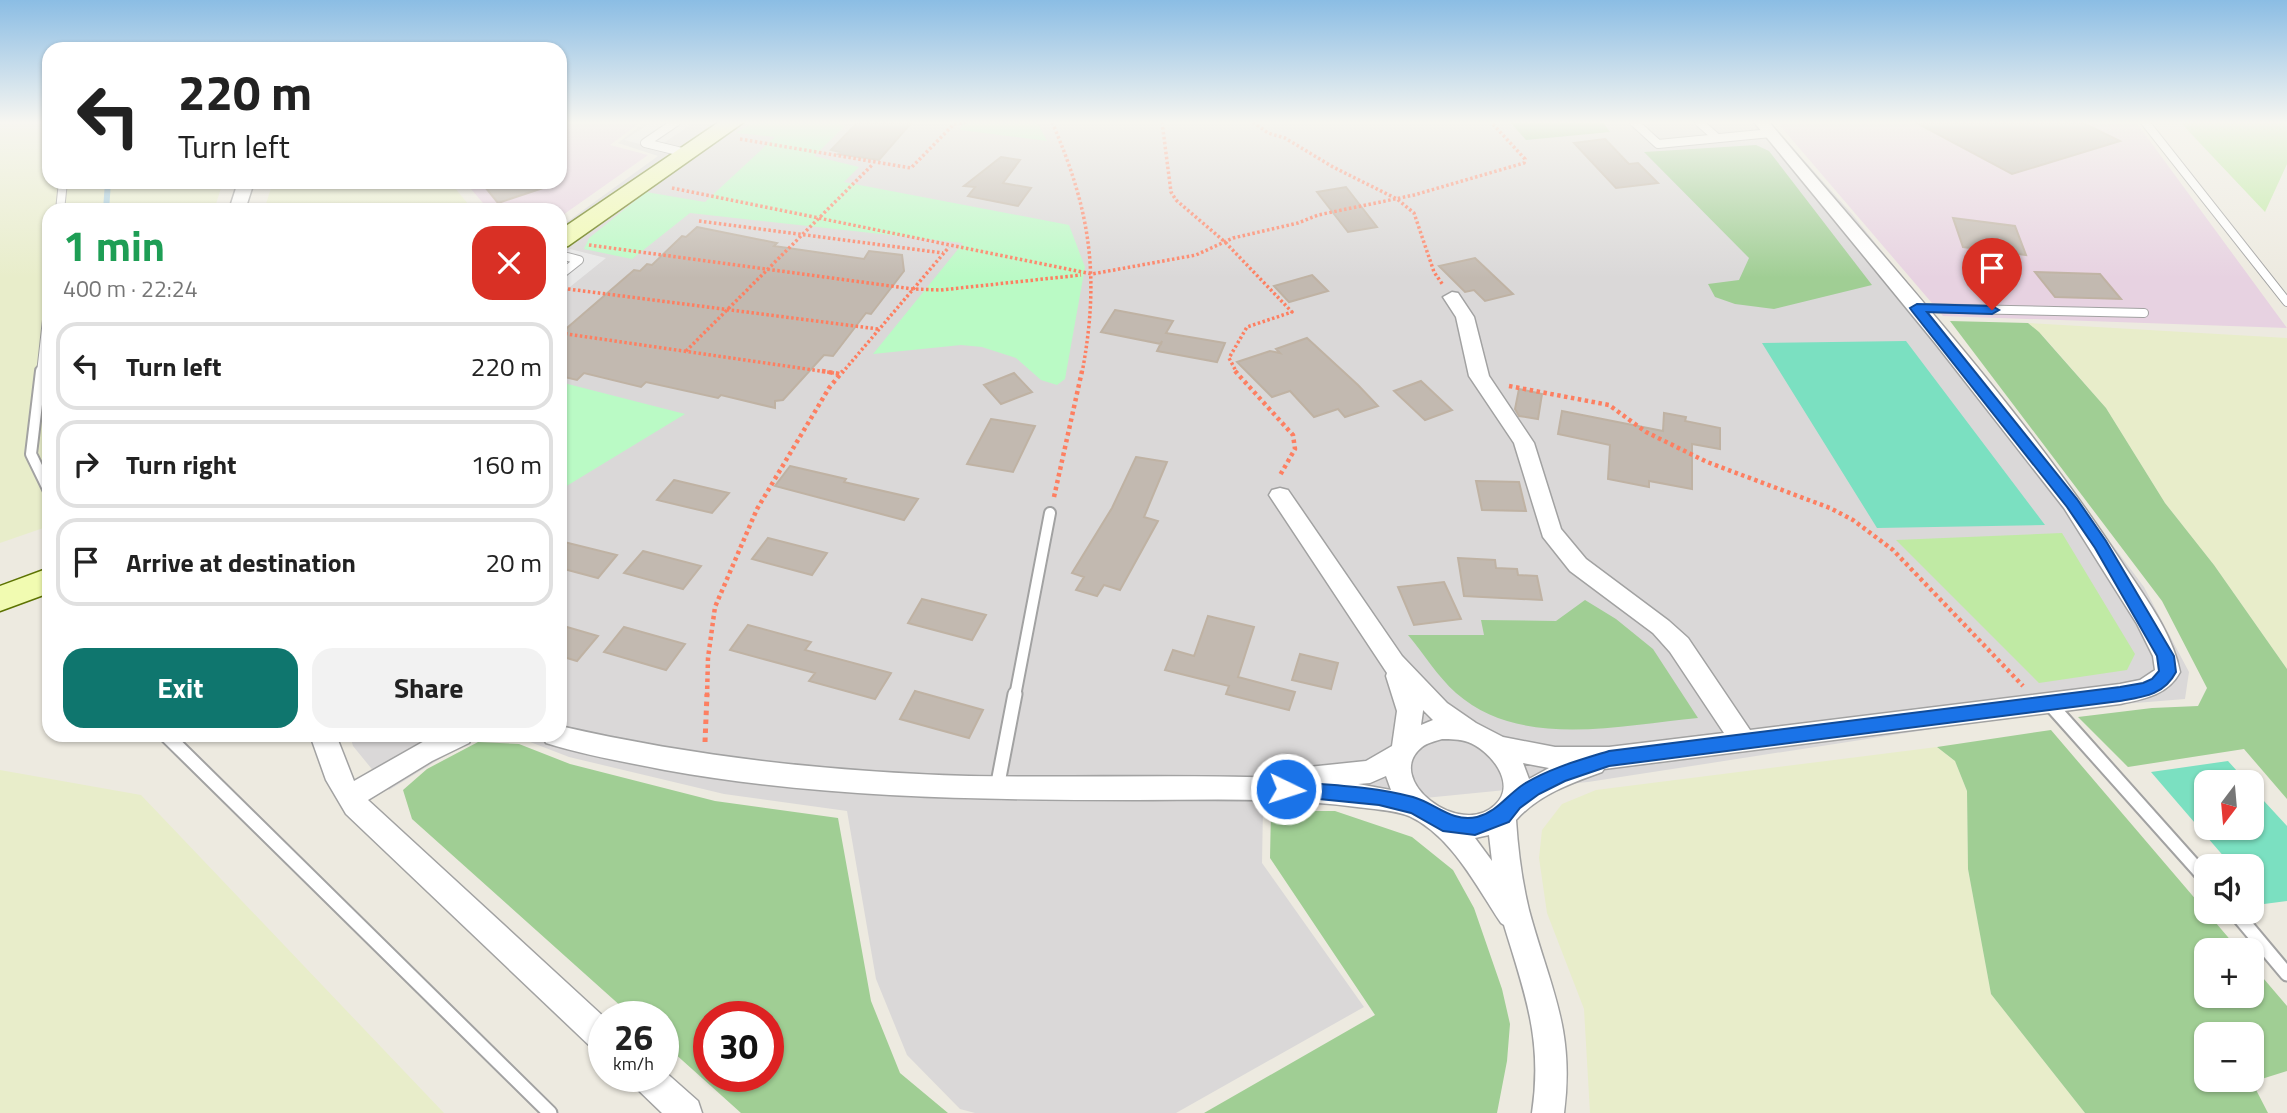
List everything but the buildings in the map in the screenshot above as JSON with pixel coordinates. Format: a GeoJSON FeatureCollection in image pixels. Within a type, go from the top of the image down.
{"type":"FeatureCollection","features":[{"type":"Feature","properties":{"kind":"street"},"geometry":{"type":"LineString","coordinates":[[567,236],[656,174]]}},
{"type":"Feature","properties":{"kind":"street"},"geometry":{"type":"LineString","coordinates":[[1497,747],[1555,758],[1609,758],[2146,689],[2158,684],[2168,672],[2165,656],[2127,588],[2072,503],[1917,308],[1805,174]]}},
{"type":"Feature","properties":{"kind":"street"},"geometry":{"type":"LineString","coordinates":[[1452,297],[1465,317],[1481,380],[1524,443],[1551,531],[1578,565],[1661,627],[1679,645],[1743,741]]}},
{"type":"Feature","properties":{"kind":"street"},"geometry":{"type":"LineString","coordinates":[[1280,495],[1393,663],[1438,710],[1497,747],[1507,757],[1517,780],[1508,809],[1506,870],[1519,926],[1550,1025],[1553,1086],[1548,1113]]}},
{"type":"Feature","properties":{"kind":"street"},"geometry":{"type":"LineString","coordinates":[[0,599],[42,582]]}},
{"type":"Feature","properties":{"kind":"street"},"geometry":{"type":"LineString","coordinates":[[1393,663],[1410,711],[1397,769],[1399,782],[1415,806]]}},
{"type":"Feature","properties":{"kind":"street"},"geometry":{"type":"LineString","coordinates":[[1248,787],[1308,777],[1370,772],[1402,751],[1414,737],[1433,730],[1455,728],[1470,731]]}},
{"type":"Feature","properties":{"kind":"street"},"geometry":{"type":"LineString","coordinates":[[567,738],[704,767],[797,779],[997,788],[1248,787],[1341,793],[1415,806],[1443,823],[1466,847],[1519,926]]}},
{"type":"Feature","properties":{"kind":"street"},"geometry":{"type":"LineString","coordinates":[[325,742],[339,780],[377,828],[588,1023]]}},
{"type":"Feature","properties":{"kind":"street"},"geometry":{"type":"LineString","coordinates":[[350,797],[423,752],[445,742]]}},
{"type":"Feature","properties":{"kind":"street"},"geometry":{"type":"LineString","coordinates":[[1443,823],[1475,827],[1559,775],[1609,758]]}},
{"type":"Feature","properties":{"kind":"street"},"geometry":{"type":"LineString","coordinates":[[663,1092],[685,1113]]}},
{"type":"Feature","properties":{"kind":"lane"},"geometry":{"type":"LineString","coordinates":[[2186,174],[2287,302]]}},
{"type":"Feature","properties":{"kind":"lane"},"geometry":{"type":"LineString","coordinates":[[567,257],[579,260],[567,269]]}},
{"type":"Feature","properties":{"kind":"lane"},"geometry":{"type":"LineString","coordinates":[[1917,308],[2144,313]]}},
{"type":"Feature","properties":{"kind":"lane"},"geometry":{"type":"LineString","coordinates":[[42,361],[31,454],[42,477]]}},
{"type":"Feature","properties":{"kind":"lane"},"geometry":{"type":"LineString","coordinates":[[997,788],[1050,513]]}},
{"type":"Feature","properties":{"kind":"lane"},"geometry":{"type":"LineString","coordinates":[[2045,704],[2194,866]]}},
{"type":"Feature","properties":{"kind":"lane"},"geometry":{"type":"LineString","coordinates":[[173,742],[550,1113]]}},
{"type":"Feature","properties":{"kind":"lane"},"geometry":{"type":"LineString","coordinates":[[2245,924],[2287,974]]}},
{"type":"Feature","properties":{"kind":"path"},"geometry":{"type":"LineString","coordinates":[[686,351],[862,174]]}},
{"type":"Feature","properties":{"kind":"path"},"geometry":{"type":"LineString","coordinates":[[1050,513],[1086,351],[1092,302],[1092,274],[1085,225],[1073,174]]}},
{"type":"Feature","properties":{"kind":"path"},"geometry":{"type":"LineString","coordinates":[[1169,174],[1171,191],[1176,200],[1225,242],[1292,312],[1247,327],[1229,358],[1231,368],[1293,435],[1295,449],[1284,464],[1278,480],[1280,495]]}},
{"type":"Feature","properties":{"kind":"path"},"geometry":{"type":"LineString","coordinates":[[1347,174],[1397,199],[1414,212],[1434,272],[1452,297]]}},
{"type":"Feature","properties":{"kind":"path"},"geometry":{"type":"LineString","coordinates":[[567,242],[913,289],[941,290],[1092,274],[1196,255],[1225,242],[1318,215],[1397,199],[1485,174]]}},
{"type":"Feature","properties":{"kind":"path"},"geometry":{"type":"LineString","coordinates":[[660,186],[1092,274]]}},
{"type":"Feature","properties":{"kind":"path"},"geometry":{"type":"LineString","coordinates":[[699,221],[943,253]]}},
{"type":"Feature","properties":{"kind":"path"},"geometry":{"type":"LineString","coordinates":[[704,767],[708,658],[715,607],[757,509],[791,447],[840,374],[949,246]]}},
{"type":"Feature","properties":{"kind":"path"},"geometry":{"type":"LineString","coordinates":[[567,289],[879,329]]}},
{"type":"Feature","properties":{"kind":"path"},"geometry":{"type":"LineString","coordinates":[[567,334],[840,374]]}},
{"type":"Feature","properties":{"kind":"path"},"geometry":{"type":"LineString","coordinates":[[1481,380],[1609,405],[1646,432],[1707,462],[1830,508],[1853,520],[1893,550],[2045,704]]}},
{"type":"Feature","properties":{"kind":"shaded area"},"geometry":{"type":"Polygon","coordinates":[[[567,174],[621,174],[567,212],[567,203],[483,203],[471,189],[567,189],[567,174]]]}},
{"type":"Feature","properties":{"kind":"shaded area"},"geometry":{"type":"Polygon","coordinates":[[[633,174],[1816,174],[1852,214],[2052,464],[2144,587],[2189,672],[2185,699],[2061,709],[1588,782],[1364,804],[1263,807],[1262,863],[1364,1007],[1176,1113],[975,1113],[960,1109],[907,1055],[876,979],[847,811],[724,794],[569,757],[530,742],[567,742],[567,222],[633,174]]]}},
{"type":"Feature","properties":{"kind":"shaded area"},"geometry":{"type":"Polygon","coordinates":[[[1821,174],[2174,174],[2287,328],[1943,316],[1821,174]]]}},
{"type":"Feature","properties":{"kind":"shaded area"},"geometry":{"type":"Polygon","coordinates":[[[570,249],[606,258],[567,289],[567,251],[570,249]]]}},
{"type":"Feature","properties":{"kind":"shaded area"},"geometry":{"type":"Polygon","coordinates":[[[352,742],[468,742],[389,790],[352,742]]]}},
{"type":"Feature","properties":{"kind":"green space"},"geometry":{"type":"Polygon","coordinates":[[[0,174],[42,174],[42,189],[221,189],[216,203],[42,203],[42,528],[0,543],[0,174]]]}},
{"type":"Feature","properties":{"kind":"green space"},"geometry":{"type":"Polygon","coordinates":[[[735,174],[852,174],[844,182],[1069,225],[1085,267],[1065,379],[1057,385],[1041,380],[1016,358],[982,347],[961,345],[873,354],[963,243],[690,213],[632,259],[584,249],[589,238],[646,192],[705,202],[735,174]]]}},
{"type":"Feature","properties":{"kind":"green space"},"geometry":{"type":"Polygon","coordinates":[[[1666,174],[1787,174],[1872,285],[1774,309],[1735,304],[1715,297],[1708,284],[1739,280],[1749,258],[1666,174]]]}},
{"type":"Feature","properties":{"kind":"green space"},"geometry":{"type":"Polygon","coordinates":[[[2229,174],[2282,174],[2265,212],[2229,174]]]}},
{"type":"Feature","properties":{"kind":"green space"},"geometry":{"type":"Polygon","coordinates":[[[271,189],[456,189],[467,203],[266,203],[271,189]]]}},
{"type":"Feature","properties":{"kind":"green space"},"geometry":{"type":"Polygon","coordinates":[[[1950,321],[2028,323],[2106,408],[2165,503],[2214,565],[2287,669],[2287,799],[2244,749],[2128,767],[2078,717],[2152,708],[2198,706],[2207,688],[2162,601],[1950,321]]]}},
{"type":"Feature","properties":{"kind":"green space"},"geometry":{"type":"Polygon","coordinates":[[[2028,323],[2287,338],[2287,669],[2214,565],[2165,503],[2106,408],[2044,337],[2028,323]]]}},
{"type":"Feature","properties":{"kind":"green space"},"geometry":{"type":"Polygon","coordinates":[[[1906,341],[2045,525],[1877,528],[1762,343],[1906,341]]]}},
{"type":"Feature","properties":{"kind":"green space"},"geometry":{"type":"Polygon","coordinates":[[[567,384],[685,414],[567,486],[567,384]]]}},
{"type":"Feature","properties":{"kind":"green space"},"geometry":{"type":"Polygon","coordinates":[[[2062,533],[2135,654],[2127,670],[2039,683],[1896,540],[2062,533]]]}},
{"type":"Feature","properties":{"kind":"green space"},"geometry":{"type":"Polygon","coordinates":[[[1585,600],[1616,619],[1653,649],[1698,718],[1573,730],[1510,722],[1482,711],[1456,693],[1408,635],[1484,635],[1481,620],[1556,621],[1585,600]]]}},
{"type":"Feature","properties":{"kind":"green space"},"geometry":{"type":"Polygon","coordinates":[[[2051,730],[2194,897],[2194,924],[2217,924],[2229,938],[2194,938],[2194,1008],[2264,1008],[2264,979],[2287,1006],[2287,1071],[2264,1078],[2264,1022],[2194,1022],[2194,1092],[2257,1092],[2268,1113],[2085,1113],[1991,994],[1968,869],[1967,791],[1955,761],[1937,747],[2051,730]]]}},
{"type":"Feature","properties":{"kind":"green space"},"geometry":{"type":"Polygon","coordinates":[[[478,742],[519,744],[570,764],[715,801],[838,818],[871,1001],[900,1073],[948,1113],[741,1113],[718,1092],[784,1092],[784,1001],[693,1001],[693,1070],[679,1057],[679,1001],[615,1001],[412,819],[403,790],[427,769],[478,742]]]}},
{"type":"Feature","properties":{"kind":"green space"},"geometry":{"type":"Polygon","coordinates":[[[1937,747],[1955,761],[1967,791],[1968,869],[1991,994],[2085,1113],[1590,1113],[1584,1009],[1547,913],[1539,858],[1542,830],[1562,804],[1596,790],[1937,747]]]}},
{"type":"Feature","properties":{"kind":"green space"},"geometry":{"type":"Polygon","coordinates":[[[2228,761],[2236,770],[2194,770],[2194,822],[2151,772],[2228,761]]]}},
{"type":"Feature","properties":{"kind":"green space"},"geometry":{"type":"Polygon","coordinates":[[[0,770],[141,795],[444,1113],[0,1113],[0,770]]]}},
{"type":"Feature","properties":{"kind":"green space"},"geometry":{"type":"Polygon","coordinates":[[[2264,801],[2287,826],[2287,901],[2264,904],[2264,854],[2222,854],[2210,840],[2264,840],[2264,801]]]}},
{"type":"Feature","properties":{"kind":"green space"},"geometry":{"type":"Polygon","coordinates":[[[1271,811],[1335,811],[1412,837],[1453,870],[1474,908],[1502,989],[1510,1024],[1507,1061],[1497,1113],[1204,1113],[1375,1015],[1270,858],[1271,811]]]}},
{"type":"Feature","properties":{"kind":"waterway"},"geometry":{"type":"LineString","coordinates":[[106,203],[108,189]]}},
{"type":"Feature","properties":{"kind":"route"},"geometry":{"type":"LineString","coordinates":[[1286,789],[1379,797],[1415,806],[1443,823],[1475,827],[1502,816],[1514,802],[1532,789],[1559,775],[1609,758],[2120,694],[2158,684],[2168,672],[2165,656],[2147,620],[2101,545],[2072,503],[1917,308],[1992,310]]}}]}
